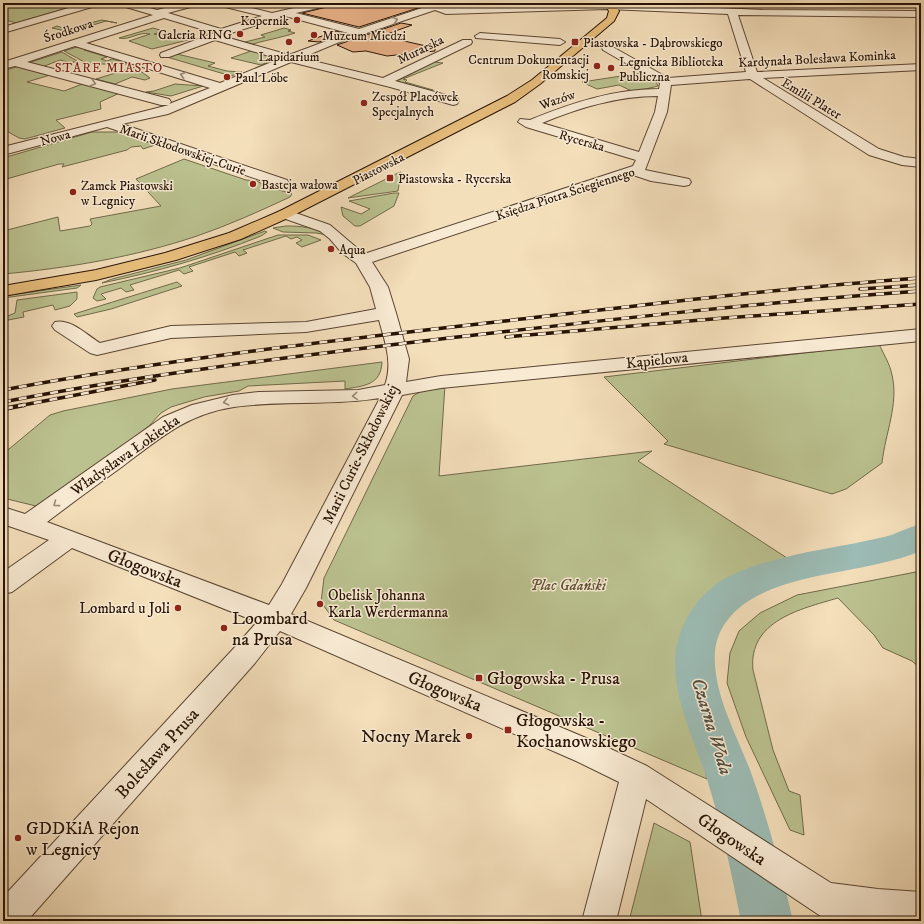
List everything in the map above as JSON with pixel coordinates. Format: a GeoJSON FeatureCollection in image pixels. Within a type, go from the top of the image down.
{"type":"FeatureCollection","features":[{"type":"Feature","properties":{"kind":"main road","name":"Piastowska"},"geometry":{"type":"LineString","coordinates":[[3,291],[146,264],[207,246],[285,214],[523,92],[611,19],[614,13],[610,5]]}},
{"type":"Feature","properties":{"kind":"main road","name":"Piastowska"},"geometry":{"type":"LineString","coordinates":[[3,285],[77,278]]}},
{"type":"Feature","properties":{"kind":"street"},"geometry":{"type":"LineString","coordinates":[[3,30],[96,3]]}},
{"type":"Feature","properties":{"kind":"street"},"geometry":{"type":"LineString","coordinates":[[122,3],[290,59],[384,82],[451,101]]}},
{"type":"Feature","properties":{"kind":"street","name":"Środkowa"},"geometry":{"type":"LineString","coordinates":[[9,64],[195,3]]}},
{"type":"Feature","properties":{"kind":"street"},"geometry":{"type":"LineString","coordinates":[[220,3],[273,16]]}},
{"type":"Feature","properties":{"kind":"street"},"geometry":{"type":"LineString","coordinates":[[236,3],[260,10],[273,16]]}},
{"type":"Feature","properties":{"kind":"street"},"geometry":{"type":"LineString","coordinates":[[165,55],[218,34],[273,16],[328,3]]}},
{"type":"Feature","properties":{"kind":"street"},"geometry":{"type":"LineString","coordinates":[[898,3],[920,15]]}},
{"type":"Feature","properties":{"kind":"street"},"geometry":{"type":"LineString","coordinates":[[150,111],[164,111],[220,87],[421,7],[610,5],[732,12],[920,15]]}},
{"type":"Feature","properties":{"kind":"street","name":"Murarska"},"geometry":{"type":"LineString","coordinates":[[384,82],[474,39],[491,24],[497,6]]}},
{"type":"Feature","properties":{"kind":"street"},"geometry":{"type":"LineString","coordinates":[[421,7],[448,7]]}},
{"type":"Feature","properties":{"kind":"street"},"geometry":{"type":"LineString","coordinates":[[732,12],[752,76]]}},
{"type":"Feature","properties":{"kind":"street"},"geometry":{"type":"LineString","coordinates":[[285,13],[358,32]]}},
{"type":"Feature","properties":{"kind":"street"},"geometry":{"type":"LineString","coordinates":[[3,21],[18,25]]}},
{"type":"Feature","properties":{"kind":"street"},"geometry":{"type":"LineString","coordinates":[[474,39],[560,42]]}},
{"type":"Feature","properties":{"kind":"street"},"geometry":{"type":"LineString","coordinates":[[75,43],[220,87]]}},
{"type":"Feature","properties":{"kind":"street"},"geometry":{"type":"LineString","coordinates":[[47,46],[58,48]]}},
{"type":"Feature","properties":{"kind":"street"},"geometry":{"type":"LineString","coordinates":[[607,48],[666,88]]}},
{"type":"Feature","properties":{"kind":"street"},"geometry":{"type":"LineString","coordinates":[[9,64],[165,102]]}},
{"type":"Feature","properties":{"kind":"street","name":"Kardynała Bolesława Kominka"},"geometry":{"type":"LineString","coordinates":[[666,88],[695,78],[921,67]]}},
{"type":"Feature","properties":{"kind":"street","name":"Emilii Plater"},"geometry":{"type":"LineString","coordinates":[[752,76],[874,152],[902,161],[921,164]]}},
{"type":"Feature","properties":{"kind":"street"},"geometry":{"type":"LineString","coordinates":[[150,111],[165,102],[202,90],[220,87]]}},
{"type":"Feature","properties":{"kind":"street","name":"Wazów"},"geometry":{"type":"LineString","coordinates":[[525,123],[584,104],[666,88]]}},
{"type":"Feature","properties":{"kind":"street","name":"Księdza Piotra Ściegiennego"},"geometry":{"type":"LineString","coordinates":[[362,260],[634,172],[640,168],[644,158],[660,112],[666,88]]}},
{"type":"Feature","properties":{"kind":"street","name":"Nowa"},"geometry":{"type":"LineString","coordinates":[[3,151],[150,111]]}},
{"type":"Feature","properties":{"kind":"street","name":"Marii Skłodowskiej-Curie"},"geometry":{"type":"LineString","coordinates":[[107,123],[282,183]]}},
{"type":"Feature","properties":{"kind":"street","name":"Rycerska"},"geometry":{"type":"LineString","coordinates":[[525,123],[644,158]]}},
{"type":"Feature","properties":{"kind":"street"},"geometry":{"type":"LineString","coordinates":[[3,136],[19,146]]}},
{"type":"Feature","properties":{"kind":"street"},"geometry":{"type":"LineString","coordinates":[[634,172],[651,177],[684,182]]}},
{"type":"Feature","properties":{"kind":"street","name":"Marii Curie-Skłodowskiej"},"geometry":{"type":"LineString","coordinates":[[304,205],[354,237],[363,247],[362,260]]}},
{"type":"Feature","properties":{"kind":"street","name":"Marii Curie-Skłodowskiej"},"geometry":{"type":"LineString","coordinates":[[275,618],[293,588],[394,389],[400,362],[387,313],[378,287],[362,260],[324,228],[285,214]]}},
{"type":"Feature","properties":{"kind":"street"},"geometry":{"type":"LineString","coordinates":[[61,326],[98,349],[171,332],[306,327],[387,313]]}},
{"type":"Feature","properties":{"kind":"street","name":"Kąpielowa"},"geometry":{"type":"LineString","coordinates":[[394,389],[441,382],[919,335]]}},
{"type":"Feature","properties":{"kind":"street","name":"Władysława Łokietka"},"geometry":{"type":"LineString","coordinates":[[29,523],[163,425],[184,414],[216,404],[244,399],[352,396],[394,389]]}},
{"type":"Feature","properties":{"kind":"street","name":"Głogowska"},"geometry":{"type":"LineString","coordinates":[[3,515],[69,538],[275,618],[550,735],[636,776],[815,894],[859,921]]}},
{"type":"Feature","properties":{"kind":"street"},"geometry":{"type":"LineString","coordinates":[[3,585],[69,538]]}},
{"type":"Feature","properties":{"kind":"street","name":"Bolesława Prusa"},"geometry":{"type":"LineString","coordinates":[[4,921],[245,655],[275,618]]}},
{"type":"Feature","properties":{"kind":"street"},"geometry":{"type":"LineString","coordinates":[[599,921],[636,776]]}},
{"type":"Feature","properties":{"kind":"street"},"geometry":{"type":"LineString","coordinates":[[815,894],[854,903],[921,909]]}},
{"type":"Feature","properties":{"kind":"green space"},"geometry":{"type":"Polygon","coordinates":[[[84,3],[16,23],[3,19],[3,4],[84,3]]]}},
{"type":"Feature","properties":{"kind":"green space"},"geometry":{"type":"Polygon","coordinates":[[[102,20],[117,23],[106,21],[70,32],[52,28],[57,26],[66,29],[102,20]]]}},
{"type":"Feature","properties":{"kind":"green space"},"geometry":{"type":"Polygon","coordinates":[[[153,28],[160,30],[160,32],[154,34],[196,38],[152,49],[129,41],[150,34],[146,33],[123,39],[119,38],[153,28]]]}},
{"type":"Feature","properties":{"kind":"green space"},"geometry":{"type":"Polygon","coordinates":[[[284,28],[295,33],[250,45],[245,44],[245,42],[265,37],[261,35],[284,28]]]}},
{"type":"Feature","properties":{"kind":"green space"},"geometry":{"type":"Polygon","coordinates":[[[77,47],[87,48],[84,50],[107,57],[101,59],[107,61],[112,59],[131,64],[88,64],[64,51],[77,47]]]}},
{"type":"Feature","properties":{"kind":"green space"},"geometry":{"type":"Polygon","coordinates":[[[251,51],[277,58],[261,65],[231,58],[251,51]]]}},
{"type":"Feature","properties":{"kind":"green space"},"geometry":{"type":"Polygon","coordinates":[[[62,52],[77,61],[71,63],[60,60],[42,67],[28,63],[62,52]]]}},
{"type":"Feature","properties":{"kind":"green space"},"geometry":{"type":"Polygon","coordinates":[[[177,54],[215,63],[208,66],[227,71],[242,72],[231,76],[167,57],[177,54]]]}},
{"type":"Feature","properties":{"kind":"green space"},"geometry":{"type":"Polygon","coordinates":[[[434,62],[443,63],[403,79],[407,80],[405,82],[433,90],[426,90],[397,81],[434,62]]]}},
{"type":"Feature","properties":{"kind":"green space"},"geometry":{"type":"Polygon","coordinates":[[[19,66],[50,75],[27,82],[64,91],[85,83],[122,92],[100,102],[101,109],[56,120],[65,128],[25,139],[19,138],[3,129],[3,71],[19,66]]]}},
{"type":"Feature","properties":{"kind":"green space"},"geometry":{"type":"Polygon","coordinates":[[[135,67],[150,78],[145,80],[132,77],[115,84],[96,79],[135,67]]]}},
{"type":"Feature","properties":{"kind":"green space"},"geometry":{"type":"Polygon","coordinates":[[[641,73],[656,82],[658,86],[634,92],[619,85],[597,89],[582,82],[641,73]]]}},
{"type":"Feature","properties":{"kind":"green space"},"geometry":{"type":"Polygon","coordinates":[[[175,84],[203,86],[171,96],[146,92],[154,91],[175,84]]]}},
{"type":"Feature","properties":{"kind":"green space"},"geometry":{"type":"Polygon","coordinates":[[[92,132],[119,132],[155,145],[143,149],[141,146],[131,147],[127,150],[62,167],[64,164],[59,164],[3,180],[3,158],[92,132]]]}},
{"type":"Feature","properties":{"kind":"green space"},"geometry":{"type":"Polygon","coordinates":[[[184,159],[246,180],[257,181],[264,185],[292,194],[290,197],[233,223],[197,236],[149,250],[77,265],[3,274],[3,231],[58,217],[60,231],[90,226],[92,224],[90,219],[161,206],[136,179],[184,159]]]}},
{"type":"Feature","properties":{"kind":"green space"},"geometry":{"type":"Polygon","coordinates":[[[401,172],[398,191],[348,198],[398,173],[401,172]]]}},
{"type":"Feature","properties":{"kind":"green space"},"geometry":{"type":"Polygon","coordinates":[[[399,193],[394,206],[360,226],[355,226],[343,216],[341,207],[361,214],[370,209],[349,201],[399,193]]]}},
{"type":"Feature","properties":{"kind":"green space"},"geometry":{"type":"Polygon","coordinates":[[[297,226],[317,230],[327,235],[316,233],[283,232],[273,228],[297,226]]]}},
{"type":"Feature","properties":{"kind":"green space"},"geometry":{"type":"Polygon","coordinates":[[[265,231],[267,232],[261,236],[202,257],[162,269],[102,283],[112,279],[186,260],[265,231]]]}},
{"type":"Feature","properties":{"kind":"green space"},"geometry":{"type":"Polygon","coordinates":[[[278,235],[308,235],[321,240],[302,247],[296,243],[302,240],[297,237],[291,239],[286,236],[243,250],[247,253],[239,256],[235,252],[189,267],[193,271],[184,274],[179,270],[130,285],[134,290],[126,292],[121,288],[101,294],[106,299],[97,301],[93,298],[97,289],[100,287],[180,268],[278,235]]]}},
{"type":"Feature","properties":{"kind":"green space"},"geometry":{"type":"Polygon","coordinates":[[[177,282],[182,286],[111,309],[77,317],[74,314],[177,282]]]}},
{"type":"Feature","properties":{"kind":"green space"},"geometry":{"type":"Polygon","coordinates":[[[81,285],[77,288],[3,298],[3,296],[81,285]]]}},
{"type":"Feature","properties":{"kind":"green space"},"geometry":{"type":"Polygon","coordinates":[[[77,292],[77,299],[70,306],[55,310],[53,305],[23,312],[24,317],[3,321],[3,318],[15,313],[17,300],[77,292]]]}},
{"type":"Feature","properties":{"kind":"green space"},"geometry":{"type":"Polygon","coordinates":[[[879,344],[890,367],[894,386],[893,408],[882,463],[846,489],[832,494],[664,444],[668,441],[604,377],[879,344]]]}},
{"type":"Feature","properties":{"kind":"green space"},"geometry":{"type":"Polygon","coordinates":[[[382,362],[381,370],[375,380],[359,387],[345,389],[345,381],[248,386],[239,391],[204,397],[171,407],[161,413],[149,426],[116,451],[36,506],[3,498],[3,454],[50,415],[63,411],[172,389],[382,362]]]}},
{"type":"Feature","properties":{"kind":"green space","name":"Plac Gdański"},"geometry":{"type":"Polygon","coordinates":[[[445,385],[439,476],[652,451],[638,461],[787,558],[761,566],[721,583],[698,603],[687,621],[678,646],[707,779],[334,620],[321,602],[324,578],[413,396],[422,391],[444,388],[445,385]]]}},
{"type":"Feature","properties":{"kind":"green space"},"geometry":{"type":"Polygon","coordinates":[[[921,571],[921,669],[912,661],[883,648],[874,635],[838,598],[808,607],[779,620],[768,629],[759,640],[754,653],[753,670],[773,750],[789,791],[800,795],[804,835],[790,830],[746,737],[727,683],[730,653],[739,631],[760,613],[797,595],[921,571]]]}},
{"type":"Feature","properties":{"kind":"green space"},"geometry":{"type":"Polygon","coordinates":[[[654,823],[690,842],[702,921],[629,921],[654,823]]]}},
{"type":"Feature","properties":{"kind":"building"},"geometry":{"type":"Polygon","coordinates":[[[334,3],[415,3],[421,7],[359,27],[302,13],[331,6],[334,3]]]}},
{"type":"Feature","properties":{"kind":"building"},"geometry":{"type":"Polygon","coordinates":[[[401,23],[412,25],[382,36],[435,48],[435,51],[387,56],[366,51],[353,52],[337,45],[401,23]]]}},
{"type":"Feature","properties":{"kind":"building"},"geometry":{"type":"Polygon","coordinates":[[[336,31],[343,33],[319,42],[308,41],[336,31]]]}},
{"type":"Feature","properties":{"kind":"waterway","name":"Czarna Woda"},"geometry":{"type":"LineString","coordinates":[[767,921],[742,816],[726,766],[701,700],[695,667],[697,639],[702,627],[715,607],[724,599],[744,586],[794,569],[892,548],[921,536]]}},
{"type":"Feature","properties":{"kind":"railway"},"geometry":{"type":"LineString","coordinates":[[3,390],[128,369],[316,343],[713,297],[921,278]]}},
{"type":"Feature","properties":{"kind":"railway"},"geometry":{"type":"LineString","coordinates":[[860,289],[921,285]]}},
{"type":"Feature","properties":{"kind":"railway"},"geometry":{"type":"LineString","coordinates":[[3,402],[114,382],[393,345],[685,312],[803,300],[921,291]]}},
{"type":"Feature","properties":{"kind":"railway"},"geometry":{"type":"LineString","coordinates":[[506,337],[724,318],[921,304]]}},
{"type":"Feature","properties":{"kind":"railway"},"geometry":{"type":"LineString","coordinates":[[18,406],[155,380]]}},
{"type":"Feature","properties":{"kind":"railway"},"geometry":{"type":"LineString","coordinates":[[3,409],[24,405]]}},
{"type":"Feature","properties":{"kind":"place","name":"Kopernik"},"geometry":{"type":"Point","coordinates":[297,20]}},
{"type":"Feature","properties":{"kind":"place","name":"Galeria RING"},"geometry":{"type":"Point","coordinates":[240,34]}},
{"type":"Feature","properties":{"kind":"place","name":"Muzeum Miedzi"},"geometry":{"type":"Point","coordinates":[314,35]}},
{"type":"Feature","properties":{"kind":"place","name":"Lapidarium"},"geometry":{"type":"Point","coordinates":[289,42]}},
{"type":"Feature","properties":{"kind":"place","name":"Piastowska - Dąbrowskiego"},"geometry":{"type":"Point","coordinates":[575,42]}},
{"type":"Feature","properties":{"kind":"place","name":"Centrum Dokumentacji Romskiej"},"geometry":{"type":"Point","coordinates":[597,66]}},
{"type":"Feature","properties":{"kind":"place","name":"Legnicka Biblioteka Publiczna"},"geometry":{"type":"Point","coordinates":[611,68]}},
{"type":"Feature","properties":{"kind":"place","name":"Paul Löbe"},"geometry":{"type":"Point","coordinates":[227,77]}},
{"type":"Feature","properties":{"kind":"place","name":"Zespół Placówek Specjalnych"},"geometry":{"type":"Point","coordinates":[364,103]}},
{"type":"Feature","properties":{"kind":"place","name":"Piastowska - Rycerska"},"geometry":{"type":"Point","coordinates":[390,178]}},
{"type":"Feature","properties":{"kind":"place","name":"Basteja wałowa"},"geometry":{"type":"Point","coordinates":[253,184]}},
{"type":"Feature","properties":{"kind":"place","name":"Zamek Piastowski w Legnicy"},"geometry":{"type":"Point","coordinates":[73,192]}},
{"type":"Feature","properties":{"kind":"place","name":"Aqua"},"geometry":{"type":"Point","coordinates":[331,249]}},
{"type":"Feature","properties":{"kind":"place","name":"Obelisk Johanna Karla Werdermanna"},"geometry":{"type":"Point","coordinates":[320,604]}},
{"type":"Feature","properties":{"kind":"place","name":"Lombard u Joli"},"geometry":{"type":"Point","coordinates":[178,608]}},
{"type":"Feature","properties":{"kind":"place","name":"Loombard na Prusa"},"geometry":{"type":"Point","coordinates":[224,628]}},
{"type":"Feature","properties":{"kind":"place","name":"Głogowska - Prusa"},"geometry":{"type":"Point","coordinates":[479,678]}},
{"type":"Feature","properties":{"kind":"place","name":"Głogowska - Kochanowskiego"},"geometry":{"type":"Point","coordinates":[508,730]}},
{"type":"Feature","properties":{"kind":"place","name":"Nocny Marek"},"geometry":{"type":"Point","coordinates":[469,736]}},
{"type":"Feature","properties":{"kind":"place","name":"GDDKiA Rejon w Legnicy"},"geometry":{"type":"Point","coordinates":[18,838]}},
{"type":"Feature","properties":{"kind":"district","name":"STARE MIASTO"},"geometry":{"type":"Point","coordinates":[109,67]}}]}
